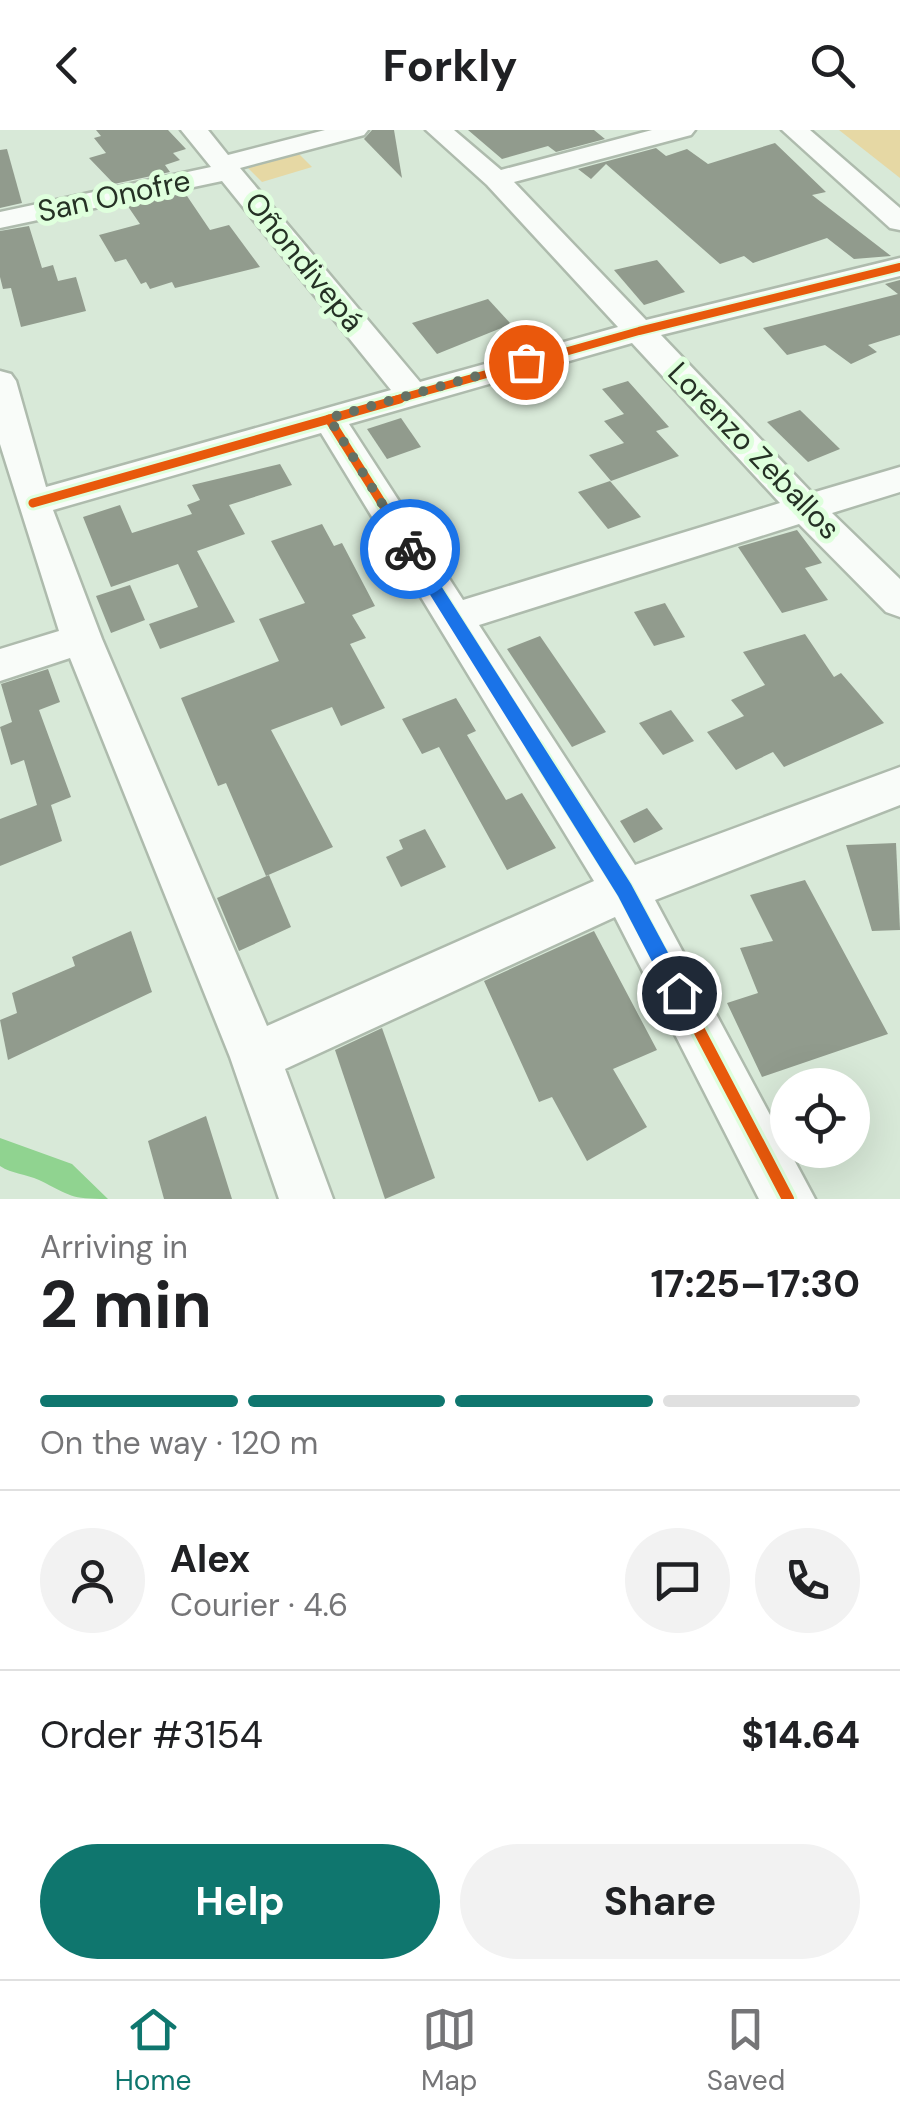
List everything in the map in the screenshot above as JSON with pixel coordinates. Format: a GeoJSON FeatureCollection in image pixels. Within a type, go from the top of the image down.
{"type":"FeatureCollection","features":[{"type":"Feature","properties":{"kind":"street","name":"Oñondivepá"},"geometry":{"type":"LineString","coordinates":[[194,130],[412,394]]}},
{"type":"Feature","properties":{"kind":"street","name":"San Onofre"},"geometry":{"type":"LineString","coordinates":[[0,220],[226,167],[355,130]]}},
{"type":"Feature","properties":{"kind":"street","name":"Lorenzo Zeballos"},"geometry":{"type":"LineString","coordinates":[[439,130],[496,179],[805,508],[900,602]]}},
{"type":"Feature","properties":{"kind":"street"},"geometry":{"type":"LineString","coordinates":[[496,179],[682,130]]}},
{"type":"Feature","properties":{"kind":"street"},"geometry":{"type":"LineString","coordinates":[[795,130],[900,222]]}},
{"type":"Feature","properties":{"kind":"street"},"geometry":{"type":"LineString","coordinates":[[33,503],[640,331],[900,267]]}},
{"type":"Feature","properties":{"kind":"street"},"geometry":{"type":"LineString","coordinates":[[2,394],[33,503],[82,639],[255,1058],[306,1199]]}},
{"type":"Feature","properties":{"kind":"street"},"geometry":{"type":"LineString","coordinates":[[329,418],[625,890],[788,1199]]}},
{"type":"Feature","properties":{"kind":"street"},"geometry":{"type":"LineString","coordinates":[[453,618],[900,479]]}},
{"type":"Feature","properties":{"kind":"street"},"geometry":{"type":"LineString","coordinates":[[0,665],[82,639]]}},
{"type":"Feature","properties":{"kind":"street"},"geometry":{"type":"LineString","coordinates":[[255,1058],[625,890],[900,786]]}},
{"type":"Feature","properties":{"kind":"shaded area"},"geometry":{"type":"Polygon","coordinates":[[[839,130],[900,130],[900,178],[839,130]]]}},
{"type":"Feature","properties":{"kind":"shaded area"},"geometry":{"type":"Polygon","coordinates":[[[298,153],[312,167],[262,182],[248,168],[298,153]]]}},
{"type":"Feature","properties":{"kind":"shaded area"},"geometry":{"type":"Polygon","coordinates":[[[0,1138],[72,1164],[108,1199],[71,1196],[5,1169],[0,1166],[0,1138]]]}},
{"type":"Feature","properties":{"kind":"building"},"geometry":{"type":"Polygon","coordinates":[[[96,130],[168,130],[186,149],[173,153],[180,160],[165,165],[170,172],[114,184],[89,158],[106,153],[94,138],[101,136],[96,130]]]}},
{"type":"Feature","properties":{"kind":"building"},"geometry":{"type":"Polygon","coordinates":[[[372,130],[394,130],[402,178],[364,139],[372,130]]]}},
{"type":"Feature","properties":{"kind":"building"},"geometry":{"type":"Polygon","coordinates":[[[468,130],[594,130],[605,139],[556,152],[548,146],[502,159],[468,130]]]}},
{"type":"Feature","properties":{"kind":"building"},"geometry":{"type":"Polygon","coordinates":[[[775,143],[826,192],[812,195],[891,256],[854,259],[827,238],[753,263],[744,256],[720,264],[606,164],[591,179],[578,169],[656,148],[666,156],[687,149],[708,164],[775,143]]]}},
{"type":"Feature","properties":{"kind":"building"},"geometry":{"type":"Polygon","coordinates":[[[7,149],[22,203],[0,208],[0,150],[7,149]]]}},
{"type":"Feature","properties":{"kind":"building"},"geometry":{"type":"Polygon","coordinates":[[[185,193],[210,230],[229,225],[260,267],[175,288],[172,282],[150,289],[146,282],[141,284],[126,259],[115,262],[99,235],[140,224],[127,205],[185,193]]]}},
{"type":"Feature","properties":{"kind":"building"},"geometry":{"type":"Polygon","coordinates":[[[29,226],[42,268],[53,265],[58,281],[76,277],[86,311],[21,327],[11,288],[3,289],[0,277],[0,231],[29,226]]]}},
{"type":"Feature","properties":{"kind":"building"},"geometry":{"type":"Polygon","coordinates":[[[657,260],[685,292],[644,305],[614,270],[657,260]]]}},
{"type":"Feature","properties":{"kind":"building"},"geometry":{"type":"Polygon","coordinates":[[[900,280],[900,335],[868,345],[877,352],[851,364],[825,345],[787,355],[763,328],[898,294],[885,284],[900,280]]]}},
{"type":"Feature","properties":{"kind":"building"},"geometry":{"type":"Polygon","coordinates":[[[488,299],[511,324],[437,354],[412,323],[488,299]]]}},
{"type":"Feature","properties":{"kind":"building"},"geometry":{"type":"Polygon","coordinates":[[[628,381],[669,427],[656,431],[679,456],[611,481],[589,455],[624,443],[604,421],[624,414],[602,389],[628,381]]]}},
{"type":"Feature","properties":{"kind":"building"},"geometry":{"type":"Polygon","coordinates":[[[800,410],[840,449],[808,462],[767,422],[800,410]]]}},
{"type":"Feature","properties":{"kind":"building"},"geometry":{"type":"Polygon","coordinates":[[[401,418],[421,447],[387,459],[367,429],[401,418]]]}},
{"type":"Feature","properties":{"kind":"building"},"geometry":{"type":"Polygon","coordinates":[[[280,464],[292,485],[229,505],[245,534],[197,551],[235,622],[160,649],[149,624],[198,607],[178,564],[111,587],[83,517],[120,505],[132,533],[192,514],[187,505],[200,500],[192,485],[280,464]]]}},
{"type":"Feature","properties":{"kind":"building"},"geometry":{"type":"Polygon","coordinates":[[[610,481],[641,517],[608,529],[578,492],[610,481]]]}},
{"type":"Feature","properties":{"kind":"building"},"geometry":{"type":"Polygon","coordinates":[[[322,524],[334,546],[342,543],[375,606],[352,615],[366,638],[350,644],[385,708],[341,726],[332,707],[271,730],[333,847],[266,876],[226,783],[218,786],[181,698],[279,661],[259,619],[305,603],[271,541],[322,524]]]}},
{"type":"Feature","properties":{"kind":"building"},"geometry":{"type":"Polygon","coordinates":[[[797,530],[822,563],[805,568],[828,600],[782,613],[738,547],[797,530]]]}},
{"type":"Feature","properties":{"kind":"building"},"geometry":{"type":"Polygon","coordinates":[[[130,585],[145,620],[111,633],[96,596],[130,585]]]}},
{"type":"Feature","properties":{"kind":"building"},"geometry":{"type":"Polygon","coordinates":[[[665,603],[685,637],[654,646],[634,612],[665,603]]]}},
{"type":"Feature","properties":{"kind":"building"},"geometry":{"type":"Polygon","coordinates":[[[805,634],[834,677],[841,673],[884,723],[784,767],[773,752],[736,770],[707,732],[744,716],[731,700],[765,685],[743,652],[805,634]]]}},
{"type":"Feature","properties":{"kind":"building"},"geometry":{"type":"Polygon","coordinates":[[[540,636],[606,732],[572,747],[507,649],[540,636]]]}},
{"type":"Feature","properties":{"kind":"building"},"geometry":{"type":"Polygon","coordinates":[[[48,669],[60,702],[39,710],[71,797],[51,805],[62,841],[0,866],[0,819],[37,805],[24,760],[11,765],[0,727],[12,722],[1,684],[48,669]]]}},
{"type":"Feature","properties":{"kind":"building"},"geometry":{"type":"Polygon","coordinates":[[[456,698],[476,731],[467,735],[506,800],[522,793],[556,848],[507,870],[439,747],[422,754],[402,719],[456,698]]]}},
{"type":"Feature","properties":{"kind":"building"},"geometry":{"type":"Polygon","coordinates":[[[671,710],[694,741],[663,755],[639,723],[671,710]]]}},
{"type":"Feature","properties":{"kind":"building"},"geometry":{"type":"Polygon","coordinates":[[[647,808],[663,829],[634,843],[620,821],[647,808]]]}},
{"type":"Feature","properties":{"kind":"building"},"geometry":{"type":"Polygon","coordinates":[[[425,829],[446,867],[401,887],[386,857],[403,849],[399,840],[425,829]]]}},
{"type":"Feature","properties":{"kind":"building"},"geometry":{"type":"Polygon","coordinates":[[[896,843],[900,930],[872,931],[846,845],[896,843]]]}},
{"type":"Feature","properties":{"kind":"building"},"geometry":{"type":"Polygon","coordinates":[[[269,875],[291,927],[239,951],[217,898],[269,875]]]}},
{"type":"Feature","properties":{"kind":"building"},"geometry":{"type":"Polygon","coordinates":[[[805,880],[888,1034],[788,1068],[770,1068],[770,1074],[762,1077],[727,1003],[758,993],[740,948],[773,941],[750,895],[805,880]]]}},
{"type":"Feature","properties":{"kind":"building"},"geometry":{"type":"Polygon","coordinates":[[[131,931],[152,992],[8,1060],[0,1020],[17,1013],[12,993],[75,966],[72,957],[131,931]]]}},
{"type":"Feature","properties":{"kind":"building"},"geometry":{"type":"Polygon","coordinates":[[[594,931],[657,1050],[613,1069],[647,1127],[587,1161],[552,1097],[539,1102],[484,981],[594,931]]]}},
{"type":"Feature","properties":{"kind":"building"},"geometry":{"type":"Polygon","coordinates":[[[382,1028],[435,1178],[385,1199],[335,1050],[382,1028]]]}},
{"type":"Feature","properties":{"kind":"building"},"geometry":{"type":"Polygon","coordinates":[[[206,1116],[232,1199],[164,1199],[148,1141],[206,1116]]]}},
{"type":"Feature","properties":{"kind":"cycle path"},"geometry":{"type":"LineString","coordinates":[[33,503],[639,331],[900,267]]}},
{"type":"Feature","properties":{"kind":"cycle path"},"geometry":{"type":"LineString","coordinates":[[329,419],[625,890],[788,1199]]}},
{"type":"Feature","properties":{"kind":"way so far"},"geometry":{"type":"LineString","coordinates":[[410,549],[329,418],[526,362]]}},
{"type":"Feature","properties":{"kind":"route"},"geometry":{"type":"LineString","coordinates":[[410,549],[625,890],[679,993]]}}]}
